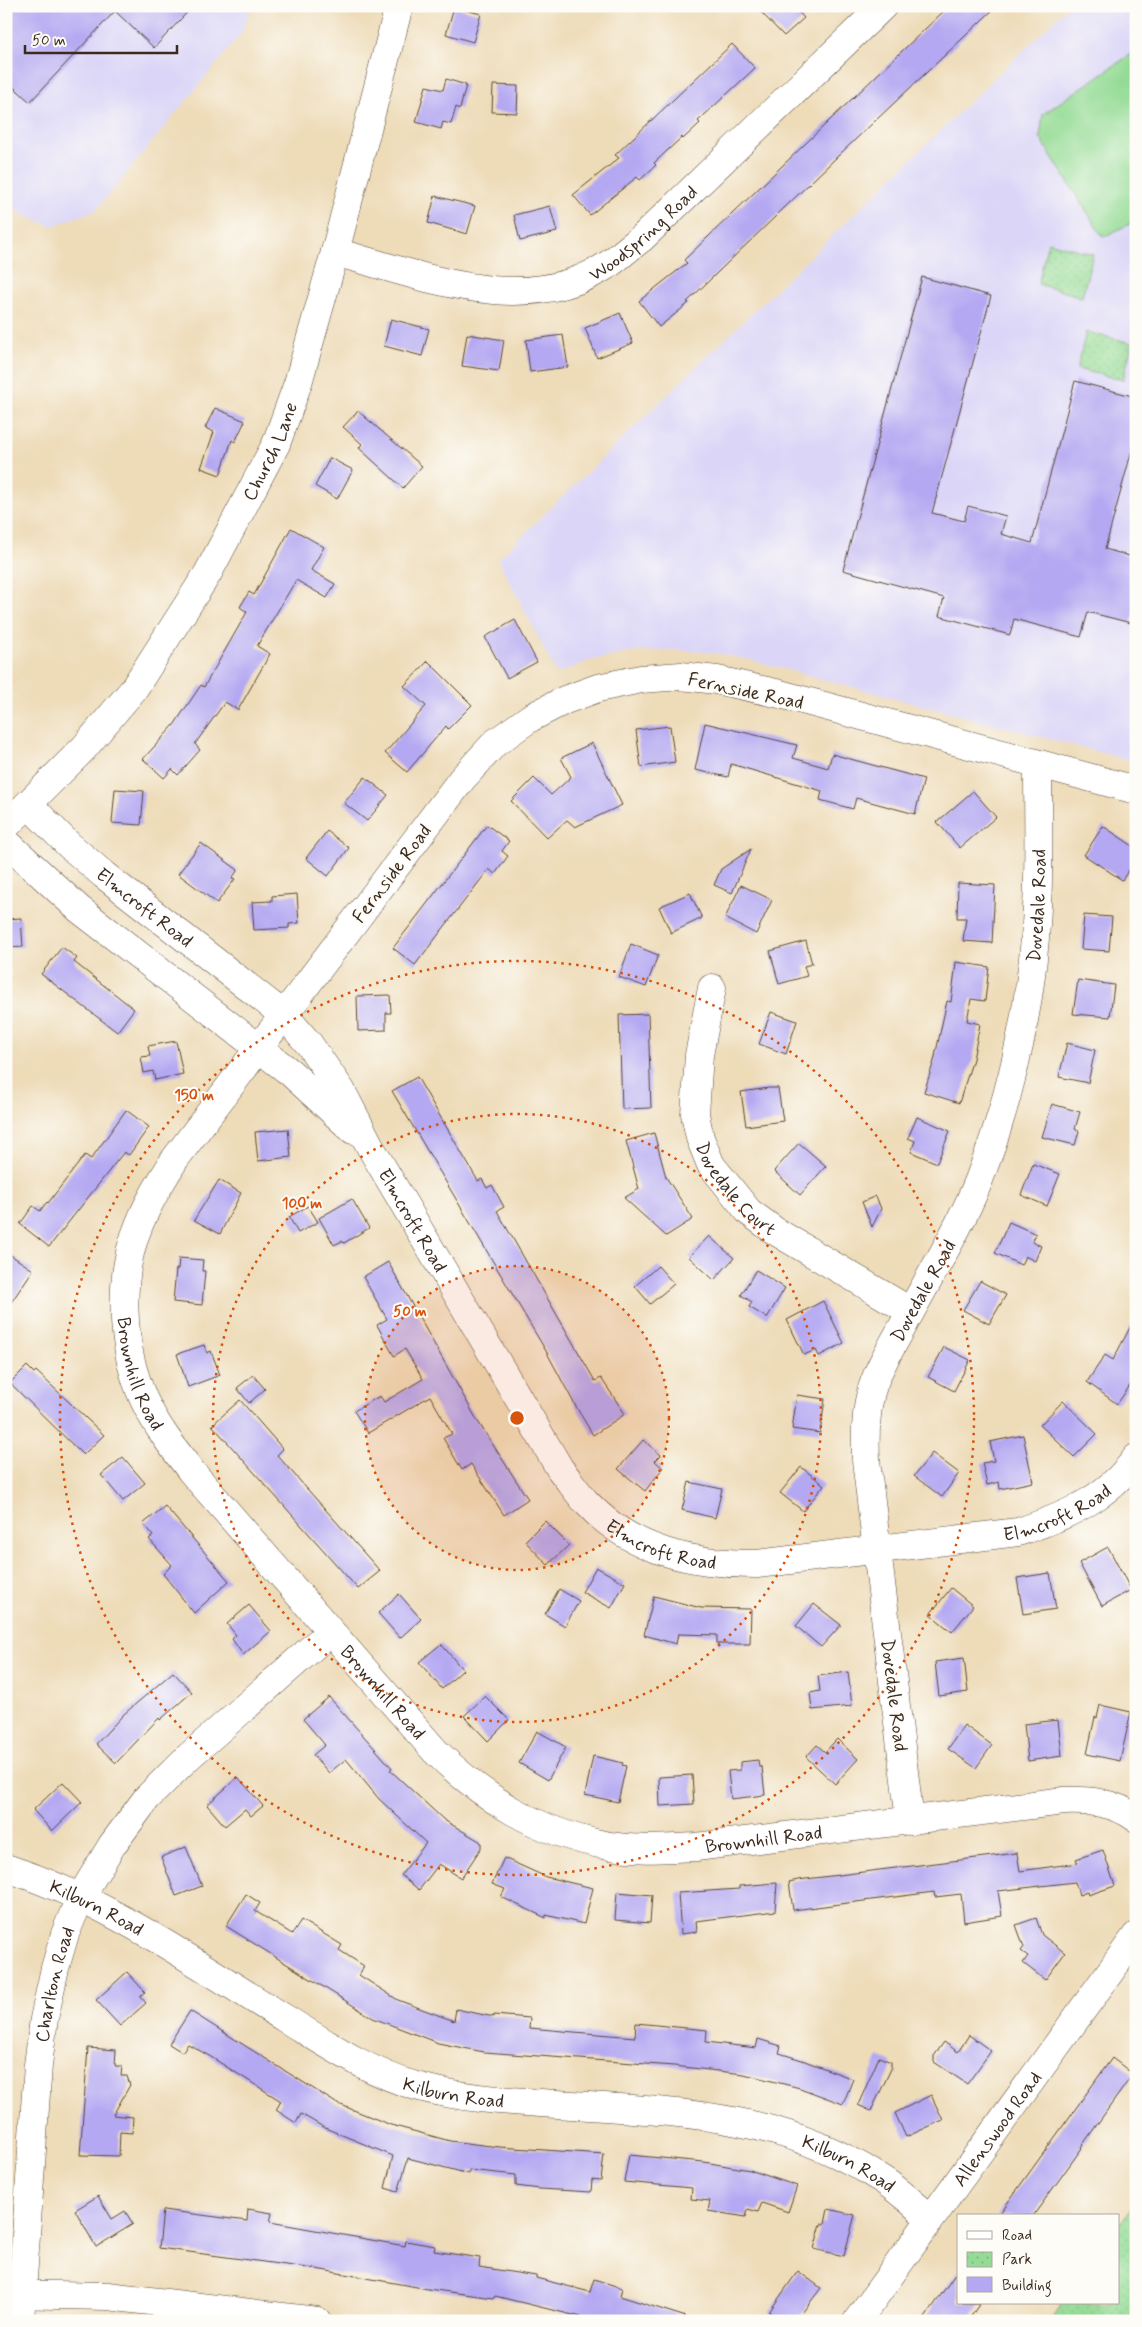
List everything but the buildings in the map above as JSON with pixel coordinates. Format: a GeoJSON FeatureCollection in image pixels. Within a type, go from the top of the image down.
{"type":"FeatureCollection","features":[{"type":"Feature","properties":{"kind":"street","name":"Church Lane"},"geometry":{"type":"LineString","coordinates":[[6,826],[84,748],[133,690],[208,573],[276,444],[298,383],[335,252],[399,6]]}},
{"type":"Feature","properties":{"kind":"street","name":"Woodspring Road"},"geometry":{"type":"LineString","coordinates":[[335,252],[468,288],[506,291],[545,289],[580,278],[608,265],[642,238],[875,9]]}},
{"type":"Feature","properties":{"kind":"street","name":"Fernside Road"},"geometry":{"type":"LineString","coordinates":[[284,1015],[462,779],[495,744],[530,718],[565,700],[598,688],[641,679],[680,676],[717,680],[780,694],[1136,790]]}},
{"type":"Feature","properties":{"kind":"street","name":"Dovedale Road"},"geometry":{"type":"LineString","coordinates":[[910,1821],[866,1460],[865,1426],[872,1392],[884,1360],[950,1239],[978,1182],[1001,1118],[1018,1054],[1028,997],[1035,937],[1038,877],[1038,764]]}},
{"type":"Feature","properties":{"kind":"street","name":"Elmcroft Road"},"geometry":{"type":"LineString","coordinates":[[28,804],[69,845],[104,875],[284,1015],[310,1044],[341,1090],[371,1148],[560,1469],[587,1503],[618,1528],[660,1550],[683,1558],[724,1564],[757,1564],[876,1547],[1018,1532],[1056,1520],[1085,1506],[1111,1486],[1136,1458]]}},
{"type":"Feature","properties":{"kind":"street","name":"Elmcroft Road"},"geometry":{"type":"LineString","coordinates":[[6,842],[86,915],[312,1091],[371,1148]]}},
{"type":"Feature","properties":{"kind":"street","name":"Dovedale Court"},"geometry":{"type":"LineString","coordinates":[[712,988],[699,1055],[695,1114],[700,1138],[711,1165],[749,1212],[775,1231],[910,1311]]}},
{"type":"Feature","properties":{"kind":"street","name":"Brownhill Road"},"geometry":{"type":"LineString","coordinates":[[284,1015],[175,1159],[155,1192],[138,1226],[128,1262],[125,1303],[128,1340],[134,1376],[144,1401],[164,1436],[192,1472],[435,1751],[464,1779],[493,1800],[529,1820],[562,1833],[605,1845],[648,1848],[696,1847],[1064,1801],[1090,1800],[1112,1806],[1136,1818]]}},
{"type":"Feature","properties":{"kind":"street","name":"Charlton Road"},"geometry":{"type":"LineString","coordinates":[[20,2321],[14,2294],[44,2020],[55,1968],[65,1934],[80,1898],[112,1845],[147,1798],[186,1759],[330,1632]]}},
{"type":"Feature","properties":{"kind":"street","name":"Kilburn Road"},"geometry":{"type":"LineString","coordinates":[[6,1868],[80,1898],[118,1917],[330,2046],[372,2069],[416,2086],[488,2098],[702,2115],[755,2124],[802,2138],[843,2157],[880,2177],[930,2218]]}},
{"type":"Feature","properties":{"kind":"street","name":"Allenswood Road"},"geometry":{"type":"LineString","coordinates":[[857,2321],[1136,1936]]}},
{"type":"Feature","properties":{"kind":"street"},"geometry":{"type":"LineString","coordinates":[[14,2294],[108,2296],[317,2321]]}},
{"type":"Feature","properties":{"kind":"shaded area"},"geometry":{"type":"Polygon","coordinates":[[[6,6],[252,6],[241,34],[96,210],[52,226],[24,216],[6,199],[6,6]]]}},
{"type":"Feature","properties":{"kind":"shaded area"},"geometry":{"type":"Polygon","coordinates":[[[1069,6],[1136,6],[1136,762],[750,660],[717,653],[676,650],[633,652],[588,661],[557,674],[498,559],[1069,6]]]}},
{"type":"Feature","properties":{"kind":"green space"},"geometry":{"type":"Polygon","coordinates":[[[1134,52],[1136,221],[1103,237],[1040,138],[1043,114],[1134,52]]]}},
{"type":"Feature","properties":{"kind":"green space"},"geometry":{"type":"Polygon","coordinates":[[[1048,242],[1093,254],[1082,297],[1038,284],[1048,242]]]}},
{"type":"Feature","properties":{"kind":"green space"},"geometry":{"type":"Polygon","coordinates":[[[1086,332],[1132,343],[1123,380],[1077,369],[1086,332]]]}},
{"type":"Feature","properties":{"kind":"green space"},"geometry":{"type":"Polygon","coordinates":[[[1136,2203],[1136,2321],[1050,2321],[1062,2304],[1120,2304],[1120,2224],[1136,2203]]]}}]}
